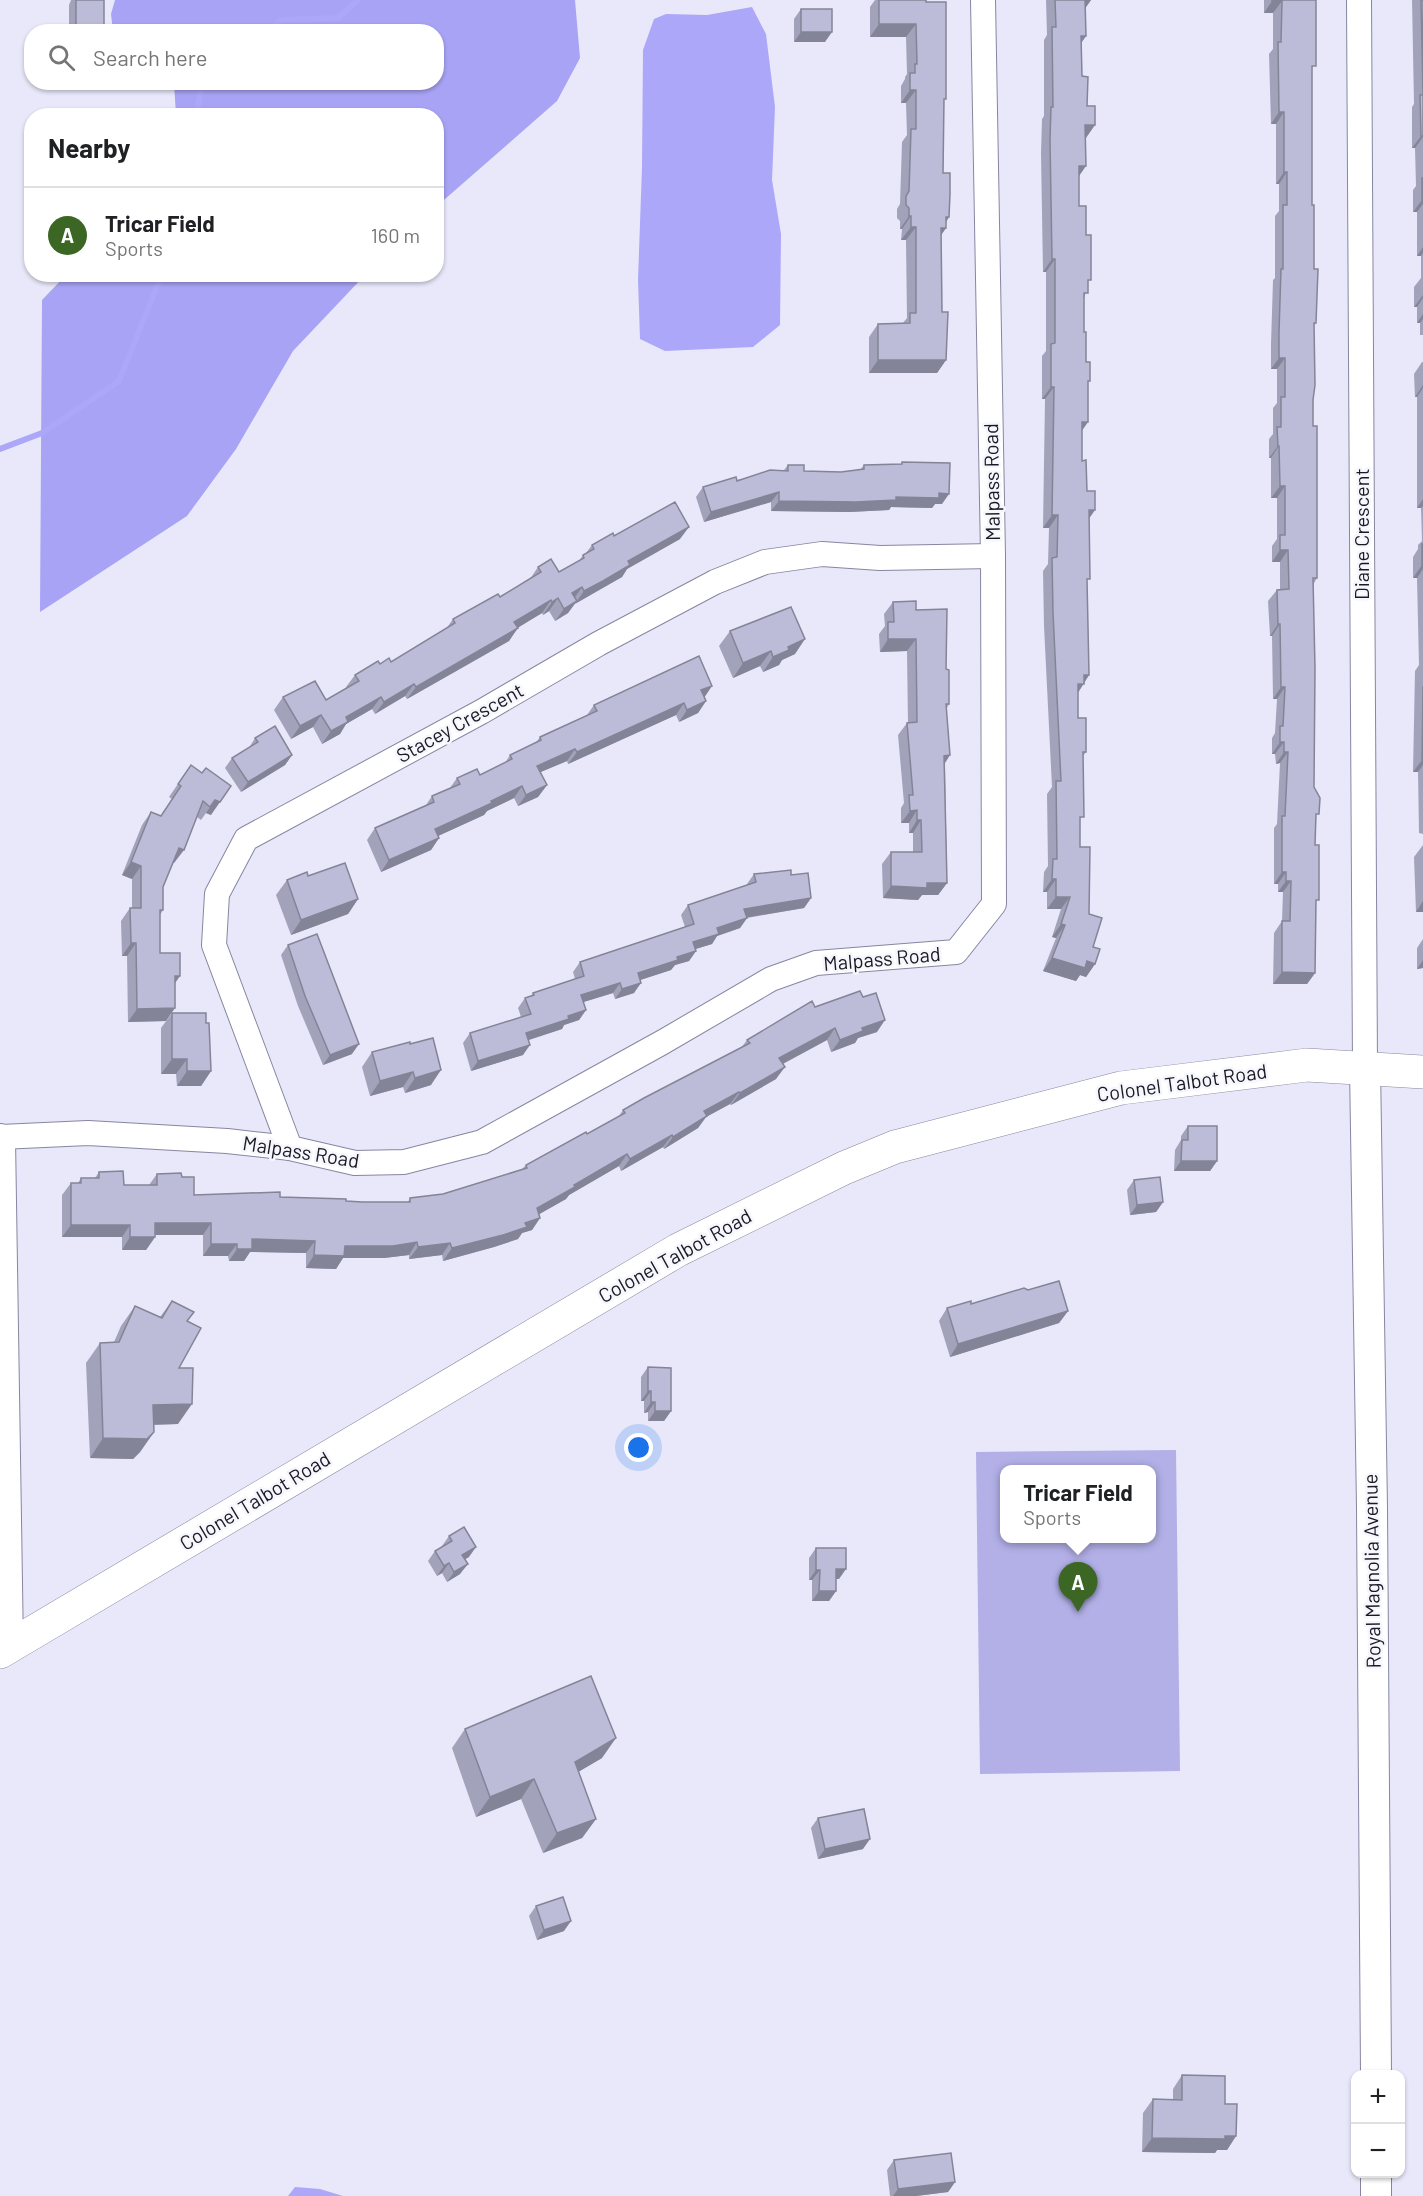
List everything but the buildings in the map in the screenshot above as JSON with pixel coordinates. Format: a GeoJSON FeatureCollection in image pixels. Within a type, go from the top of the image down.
{"type":"FeatureCollection","features":[{"type":"Feature","properties":{"kind":"main road","name":"Colonel Talbot Road"},"geometry":{"type":"LineString","coordinates":[[4,1650],[678,1250],[895,1146],[1121,1088],[1307,1065],[1423,1072]]}},
{"type":"Feature","properties":{"kind":"street","name":"Malpass Road"},"geometry":{"type":"LineString","coordinates":[[0,1138],[87,1133],[227,1141],[290,1148],[355,1163],[404,1162],[482,1142],[663,1042],[771,979],[816,963],[956,952],[994,904],[993,556],[983,0]]}},
{"type":"Feature","properties":{"kind":"street","name":"Diane Crescent"},"geometry":{"type":"LineString","coordinates":[[1359,0],[1365,1067]]}},
{"type":"Feature","properties":{"kind":"street","name":"Stacey Crescent"},"geometry":{"type":"LineString","coordinates":[[290,1148],[214,945],[217,894],[246,839],[481,712],[598,644],[715,582],[765,562],[822,554],[880,558],[993,556]]}},
{"type":"Feature","properties":{"kind":"street","name":"Royal Magnolia Avenue"},"geometry":{"type":"LineString","coordinates":[[1365,1067],[1372,1520],[1376,2070]]}},
{"type":"Feature","properties":{"kind":"street"},"geometry":{"type":"LineString","coordinates":[[0,1138],[4,1650]]}},
{"type":"Feature","properties":{"kind":"street"},"geometry":{"type":"LineString","coordinates":[[1376,2178],[1376,2196]]}},
{"type":"Feature","properties":{"kind":"shaded area"},"geometry":{"type":"Polygon","coordinates":[[[115,0],[575,0],[580,58],[557,101],[444,200],[444,108],[176,108],[174,90],[444,90],[444,24],[112,24],[111,14],[115,0]]]}},
{"type":"Feature","properties":{"kind":"shaded area"},"geometry":{"type":"Polygon","coordinates":[[[752,7],[766,34],[775,107],[772,180],[781,234],[780,325],[753,347],[665,351],[640,339],[638,280],[643,50],[654,19],[666,14],[707,15],[752,7]]]}},
{"type":"Feature","properties":{"kind":"shaded area"},"geometry":{"type":"Polygon","coordinates":[[[59,282],[358,282],[293,351],[236,449],[187,516],[40,612],[42,300],[59,282]]]}},
{"type":"Feature","properties":{"kind":"shaded area"},"geometry":{"type":"Polygon","coordinates":[[[1176,1450],[1180,1771],[980,1774],[976,1452],[1176,1450]]]}},
{"type":"Feature","properties":{"kind":"shaded area"},"geometry":{"type":"Polygon","coordinates":[[[295,2187],[320,2189],[343,2196],[288,2196],[295,2187]]]}},
{"type":"Feature","properties":{"kind":"waterway"},"geometry":{"type":"LineString","coordinates":[[276,24],[281,20],[338,18],[358,0]]}},
{"type":"Feature","properties":{"kind":"waterway"},"geometry":{"type":"LineString","coordinates":[[198,108],[201,90]]}},
{"type":"Feature","properties":{"kind":"waterway"},"geometry":{"type":"LineString","coordinates":[[0,449],[42,433],[119,381],[159,282]]}},
{"type":"Feature","properties":{"kind":"place","name":"Tricar Field"},"geometry":{"type":"Point","coordinates":[1078,1612]}}]}
